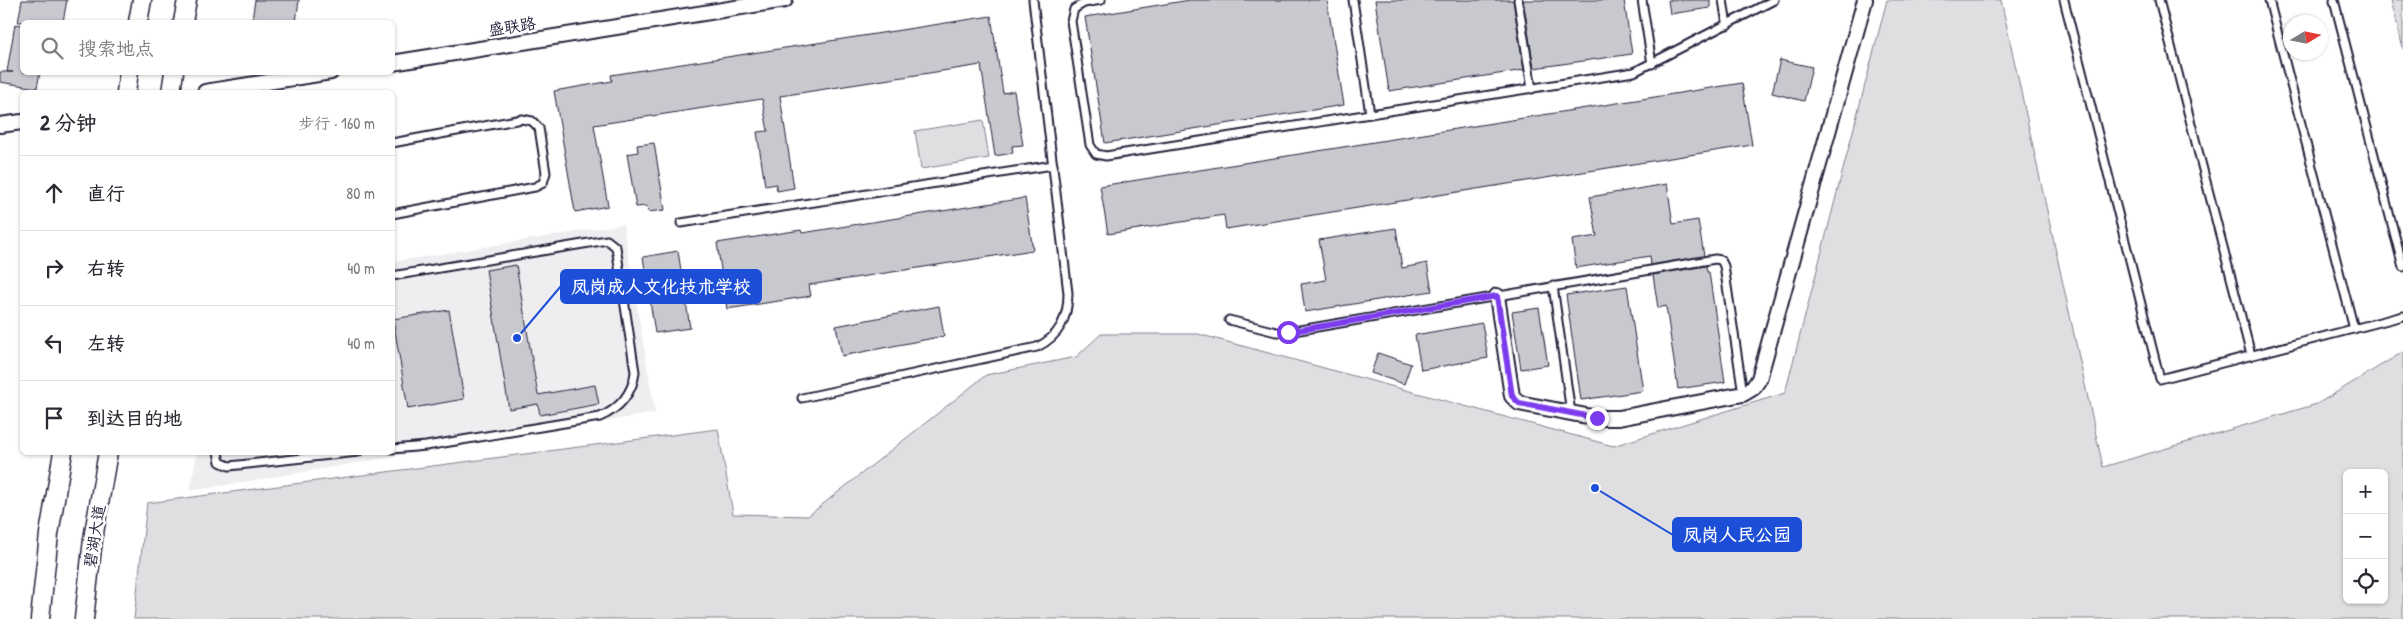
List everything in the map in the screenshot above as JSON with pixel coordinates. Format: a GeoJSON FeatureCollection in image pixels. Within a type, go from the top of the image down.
{"type":"FeatureCollection","features":[{"type":"Feature","properties":{"kind":"street"},"geometry":{"type":"LineString","coordinates":[[138,20],[142,0]]}},
{"type":"Feature","properties":{"kind":"street"},"geometry":{"type":"LineString","coordinates":[[183,20],[187,0]]}},
{"type":"Feature","properties":{"kind":"street","name":"盛联路"},"geometry":{"type":"LineString","coordinates":[[395,62],[751,3],[785,0]]}},
{"type":"Feature","properties":{"kind":"street"},"geometry":{"type":"LineString","coordinates":[[1497,296],[1512,396],[1519,403],[1597,418],[1619,418],[1743,394],[1753,388],[1760,379],[1865,0]]}},
{"type":"Feature","properties":{"kind":"street"},"geometry":{"type":"LineString","coordinates":[[126,90],[129,75]]}},
{"type":"Feature","properties":{"kind":"street"},"geometry":{"type":"LineString","coordinates":[[171,90],[174,75]]}},
{"type":"Feature","properties":{"kind":"street"},"geometry":{"type":"LineString","coordinates":[[218,90],[312,75]]}},
{"type":"Feature","properties":{"kind":"street"},"geometry":{"type":"LineString","coordinates":[[0,125],[20,122]]}},
{"type":"Feature","properties":{"kind":"street"},"geometry":{"type":"LineString","coordinates":[[40,619],[49,534],[62,455]]}},
{"type":"Feature","properties":{"kind":"street","name":"碧湖大道"},"geometry":{"type":"LineString","coordinates":[[84,619],[93,539],[107,455]]}},
{"type":"Feature","properties":{"kind":"lane"},"geometry":{"type":"LineString","coordinates":[[802,398],[1036,346],[1048,341],[1065,320],[1068,307],[1034,0]]}},
{"type":"Feature","properties":{"kind":"lane"},"geometry":{"type":"LineString","coordinates":[[1101,0],[1084,3],[1074,9],[1071,21],[1090,145],[1096,154],[1106,156],[1634,72],[1774,0]]}},
{"type":"Feature","properties":{"kind":"lane"},"geometry":{"type":"LineString","coordinates":[[1352,0],[1370,114]]}},
{"type":"Feature","properties":{"kind":"lane"},"geometry":{"type":"LineString","coordinates":[[1518,0],[1532,88]]}},
{"type":"Feature","properties":{"kind":"lane"},"geometry":{"type":"LineString","coordinates":[[1642,0],[1652,64]]}},
{"type":"Feature","properties":{"kind":"lane"},"geometry":{"type":"LineString","coordinates":[[1723,0],[1727,25]]}},
{"type":"Feature","properties":{"kind":"lane"},"geometry":{"type":"LineString","coordinates":[[2064,0],[2160,379],[2403,316]]}},
{"type":"Feature","properties":{"kind":"lane"},"geometry":{"type":"LineString","coordinates":[[2159,0],[2251,355]]}},
{"type":"Feature","properties":{"kind":"lane"},"geometry":{"type":"LineString","coordinates":[[2269,0],[2354,329]]}},
{"type":"Feature","properties":{"kind":"lane"},"geometry":{"type":"LineString","coordinates":[[2334,0],[2403,266]]}},
{"type":"Feature","properties":{"kind":"lane"},"geometry":{"type":"LineString","coordinates":[[395,142],[522,119],[532,121],[539,128],[546,173],[543,183],[535,187],[395,213]]}},
{"type":"Feature","properties":{"kind":"lane"},"geometry":{"type":"LineString","coordinates":[[680,223],[1053,164]]}},
{"type":"Feature","properties":{"kind":"lane"},"geometry":{"type":"LineString","coordinates":[[395,275],[607,240],[612,242],[616,247],[635,372],[632,387],[624,400],[613,410],[600,417],[426,446],[395,449]]}},
{"type":"Feature","properties":{"kind":"lane"},"geometry":{"type":"LineString","coordinates":[[1229,320],[1276,332],[1288,332],[1715,259],[1722,260],[1743,394]]}},
{"type":"Feature","properties":{"kind":"lane"},"geometry":{"type":"LineString","coordinates":[[1553,286],[1571,413]]}},
{"type":"Feature","properties":{"kind":"lane"},"geometry":{"type":"LineString","coordinates":[[219,455],[220,462],[229,466],[330,455]]}},
{"type":"Feature","properties":{"kind":"shaded area"},"geometry":{"type":"Polygon","coordinates":[[[1887,0],[2001,0],[2103,467],[2317,404],[2403,352],[2403,619],[134,619],[147,503],[718,429],[733,514],[808,516],[986,375],[1076,357],[1101,334],[1198,334],[1613,446],[1785,393],[1887,0]]]}},
{"type":"Feature","properties":{"kind":"shaded area"},"geometry":{"type":"Polygon","coordinates":[[[2391,0],[2403,0],[2403,49],[2391,0]]]}},
{"type":"Feature","properties":{"kind":"shaded area"},"geometry":{"type":"Polygon","coordinates":[[[983,120],[989,158],[921,169],[915,131],[983,120]]]}},
{"type":"Feature","properties":{"kind":"shaded area"},"geometry":{"type":"Polygon","coordinates":[[[623,224],[655,413],[190,491],[197,455],[395,455],[395,262],[623,224]]]}},
{"type":"Feature","properties":{"kind":"building"},"geometry":{"type":"Polygon","coordinates":[[[22,0],[67,0],[63,20],[20,20],[18,22],[22,0]]]}},
{"type":"Feature","properties":{"kind":"building"},"geometry":{"type":"Polygon","coordinates":[[[255,0],[299,0],[296,20],[252,19],[255,0]]]}},
{"type":"Feature","properties":{"kind":"building"},"geometry":{"type":"Polygon","coordinates":[[[1190,0],[1327,0],[1344,105],[1105,143],[1085,17],[1190,0]]]}},
{"type":"Feature","properties":{"kind":"building"},"geometry":{"type":"Polygon","coordinates":[[[1375,0],[1513,0],[1524,70],[1389,91],[1375,0]]]}},
{"type":"Feature","properties":{"kind":"building"},"geometry":{"type":"Polygon","coordinates":[[[1523,0],[1624,0],[1632,54],[1534,68],[1523,0]]]}},
{"type":"Feature","properties":{"kind":"building"},"geometry":{"type":"Polygon","coordinates":[[[1668,0],[1710,0],[1710,8],[1670,14],[1668,0]]]}},
{"type":"Feature","properties":{"kind":"building"},"geometry":{"type":"Polygon","coordinates":[[[991,16],[1003,93],[1014,91],[1023,145],[1012,146],[1013,153],[995,156],[981,65],[780,96],[794,188],[777,191],[776,184],[765,186],[757,132],[768,131],[762,99],[594,125],[608,206],[575,212],[554,91],[612,81],[611,75],[991,16]]]}},
{"type":"Feature","properties":{"kind":"building"},"geometry":{"type":"Polygon","coordinates":[[[15,24],[20,25],[20,75],[39,75],[37,88],[0,82],[0,72],[7,72],[15,24]]]}},
{"type":"Feature","properties":{"kind":"building"},"geometry":{"type":"Polygon","coordinates":[[[1780,60],[1812,67],[1804,101],[1772,93],[1780,60]]]}},
{"type":"Feature","properties":{"kind":"building"},"geometry":{"type":"Polygon","coordinates":[[[1742,83],[1752,145],[1226,229],[1224,215],[1108,234],[1100,186],[1742,83]]]}},
{"type":"Feature","properties":{"kind":"building"},"geometry":{"type":"Polygon","coordinates":[[[654,143],[665,210],[648,212],[647,206],[636,207],[627,154],[638,152],[637,145],[654,143]]]}},
{"type":"Feature","properties":{"kind":"building"},"geometry":{"type":"Polygon","coordinates":[[[1667,184],[1673,224],[1698,220],[1704,256],[1651,265],[1650,256],[1576,268],[1572,240],[1597,236],[1590,197],[1667,184]]]}},
{"type":"Feature","properties":{"kind":"building"},"geometry":{"type":"Polygon","coordinates":[[[1025,198],[1033,250],[809,285],[811,296],[727,309],[717,243],[801,230],[802,233],[1025,198]]]}},
{"type":"Feature","properties":{"kind":"building"},"geometry":{"type":"Polygon","coordinates":[[[1396,228],[1402,268],[1427,263],[1432,291],[1305,312],[1301,284],[1326,280],[1319,240],[1396,228]]]}},
{"type":"Feature","properties":{"kind":"building"},"geometry":{"type":"Polygon","coordinates":[[[678,251],[690,328],[655,333],[643,257],[678,251]]]}},
{"type":"Feature","properties":{"kind":"building"},"geometry":{"type":"Polygon","coordinates":[[[516,265],[538,395],[595,385],[599,404],[540,415],[538,404],[509,409],[486,270],[516,265]]]}},
{"type":"Feature","properties":{"kind":"building"},"geometry":{"type":"Polygon","coordinates":[[[1706,266],[1707,272],[1709,272],[1725,382],[1678,389],[1666,306],[1658,308],[1653,275],[1706,266]]]}},
{"type":"Feature","properties":{"kind":"building"},"geometry":{"type":"Polygon","coordinates":[[[1627,286],[1643,391],[1581,400],[1566,295],[1627,286]]]}},
{"type":"Feature","properties":{"kind":"building"},"geometry":{"type":"Polygon","coordinates":[[[939,306],[944,336],[842,356],[836,326],[939,306]]]}},
{"type":"Feature","properties":{"kind":"building"},"geometry":{"type":"Polygon","coordinates":[[[1539,308],[1548,365],[1521,369],[1512,312],[1539,308]]]}},
{"type":"Feature","properties":{"kind":"building"},"geometry":{"type":"Polygon","coordinates":[[[449,310],[464,399],[408,409],[395,331],[395,319],[449,310]]]}},
{"type":"Feature","properties":{"kind":"building"},"geometry":{"type":"Polygon","coordinates":[[[1482,323],[1488,358],[1421,370],[1415,335],[1482,323]]]}},
{"type":"Feature","properties":{"kind":"building"},"geometry":{"type":"Polygon","coordinates":[[[1378,353],[1411,364],[1404,384],[1371,373],[1378,353]]]}},
{"type":"Feature","properties":{"kind":"place","name":"凤岗成人文化技术学校"},"geometry":{"type":"Point","coordinates":[517,338]}},
{"type":"Feature","properties":{"kind":"place","name":"凤岗人民公园"},"geometry":{"type":"Point","coordinates":[1595,488]}},
{"type":"Feature","properties":{"kind":"route"},"geometry":{"type":"LineString","coordinates":[[1288,332],[1497,296],[1512,396],[1519,403],[1597,418]]}}]}
